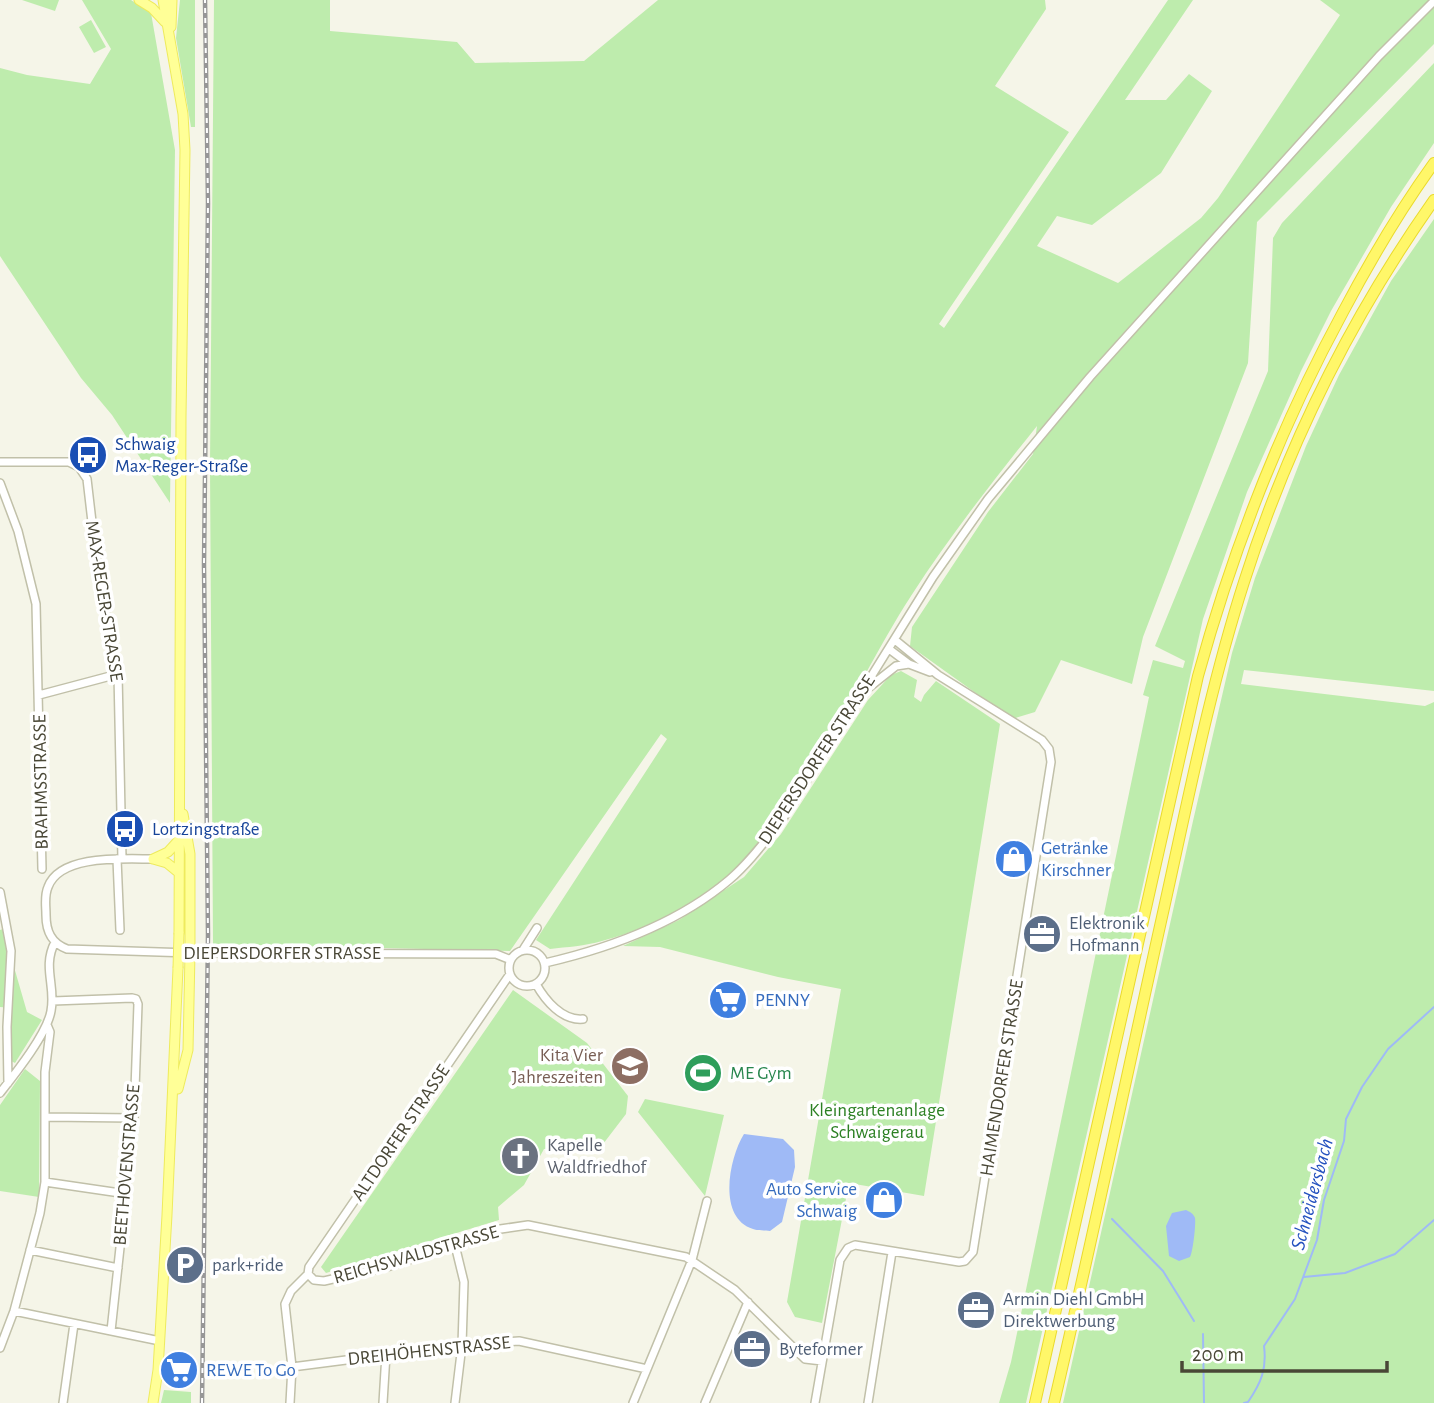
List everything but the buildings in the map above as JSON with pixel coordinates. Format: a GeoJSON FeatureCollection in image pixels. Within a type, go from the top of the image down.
{"type":"FeatureCollection","features":[{"type":"Feature","properties":{"kind":"highway"},"geometry":{"type":"LineString","coordinates":[[1035,1403],[1198,676],[1213,624],[1245,526],[1305,386],[1369,264],[1434,163]]}},
{"type":"Feature","properties":{"kind":"highway"},"geometry":{"type":"LineString","coordinates":[[1054,1403],[1203,732],[1244,583],[1288,465],[1335,363],[1385,273],[1434,200]]}},
{"type":"Feature","properties":{"kind":"main road"},"geometry":{"type":"LineString","coordinates":[[139,0],[152,8],[166,23]]}},
{"type":"Feature","properties":{"kind":"main road"},"geometry":{"type":"LineString","coordinates":[[153,1403],[160,1341],[178,968],[185,150],[183,114],[163,0]]}},
{"type":"Feature","properties":{"kind":"main road"},"geometry":{"type":"LineString","coordinates":[[171,49],[172,0]]}},
{"type":"Feature","properties":{"kind":"main road"},"geometry":{"type":"LineString","coordinates":[[173,1106],[188,1050],[190,953],[190,854],[179,795]]}},
{"type":"Feature","properties":{"kind":"main road"},"geometry":{"type":"LineString","coordinates":[[153,859],[168,852],[178,841]]}},
{"type":"Feature","properties":{"kind":"main road"},"geometry":{"type":"LineString","coordinates":[[153,859],[167,863],[178,872]]}},
{"type":"Feature","properties":{"kind":"street","name":"DIEPERSDORFER STRASSE"},"geometry":{"type":"LineString","coordinates":[[545,963],[579,955],[662,924],[691,908],[730,879],[759,850],[782,820],[965,529],[1043,431],[1379,56],[1434,1]]}},
{"type":"Feature","properties":{"kind":"street","name":"MAX-REGER-STRASSE"},"geometry":{"type":"LineString","coordinates":[[0,462],[69,462],[85,473],[98,572],[118,674],[119,859]]}},
{"type":"Feature","properties":{"kind":"street","name":"BRAHMSSTRASSE"},"geometry":{"type":"LineString","coordinates":[[0,483],[18,531],[36,604],[42,869]]}},
{"type":"Feature","properties":{"kind":"street","name":"HAIMENDORFER STRASSE"},"geometry":{"type":"LineString","coordinates":[[815,1403],[843,1252],[855,1245],[959,1262],[965,1261],[973,1252],[1052,762],[1049,749],[1042,740],[937,674],[895,640]]}},
{"type":"Feature","properties":{"kind":"street","name":"HAIMENDORFER STRASSE"},"geometry":{"type":"LineString","coordinates":[[889,649],[909,664],[937,674]]}},
{"type":"Feature","properties":{"kind":"street"},"geometry":{"type":"LineString","coordinates":[[859,697],[885,672],[896,666],[909,664]]}},
{"type":"Feature","properties":{"kind":"street","name":"BRAHMSSTRASSE"},"geometry":{"type":"LineString","coordinates":[[40,695],[118,674]]}},
{"type":"Feature","properties":{"kind":"street"},"geometry":{"type":"LineString","coordinates":[[119,859],[120,930]]}},
{"type":"Feature","properties":{"kind":"street"},"geometry":{"type":"LineString","coordinates":[[0,1093],[47,1025],[52,1001],[48,959],[55,942],[46,924],[46,897],[51,881],[63,869],[72,865],[119,859],[153,859]]}},
{"type":"Feature","properties":{"kind":"street"},"geometry":{"type":"LineString","coordinates":[[0,892],[11,951],[7,1027],[8,1083]]}},
{"type":"Feature","properties":{"kind":"street"},"geometry":{"type":"LineString","coordinates":[[537,928],[538,954],[545,963],[544,975],[536,984],[524,987],[518,985],[510,974],[511,960],[523,950],[537,928]]}},
{"type":"Feature","properties":{"kind":"street","name":"DIEPERSDORFER STRASSE"},"geometry":{"type":"LineString","coordinates":[[55,942],[67,949],[190,953],[496,954],[511,960]]}},
{"type":"Feature","properties":{"kind":"street"},"geometry":{"type":"LineString","coordinates":[[523,950],[538,954]]}},
{"type":"Feature","properties":{"kind":"street","name":"ALTDORFER STRASSE"},"geometry":{"type":"LineString","coordinates":[[290,1403],[292,1367],[285,1304],[291,1292],[307,1274],[309,1267],[510,974]]}},
{"type":"Feature","properties":{"kind":"street"},"geometry":{"type":"LineString","coordinates":[[536,984],[550,1004],[567,1016],[583,1019]]}},
{"type":"Feature","properties":{"kind":"street"},"geometry":{"type":"LineString","coordinates":[[497,992],[518,985]]}},
{"type":"Feature","properties":{"kind":"street","name":"BEETHOVENSTRASSE"},"geometry":{"type":"LineString","coordinates":[[52,1001],[136,999],[134,1118],[111,1331]]}},
{"type":"Feature","properties":{"kind":"street"},"geometry":{"type":"LineString","coordinates":[[0,1348],[14,1311],[40,1213],[45,1182],[45,1072],[50,1032],[47,1025]]}},
{"type":"Feature","properties":{"kind":"street"},"geometry":{"type":"LineString","coordinates":[[46,1117],[134,1118]]}},
{"type":"Feature","properties":{"kind":"street"},"geometry":{"type":"LineString","coordinates":[[45,1182],[127,1194]]}},
{"type":"Feature","properties":{"kind":"street"},"geometry":{"type":"LineString","coordinates":[[633,1403],[692,1260],[707,1201]]}},
{"type":"Feature","properties":{"kind":"street","name":"REICHSWALDSTRASSE"},"geometry":{"type":"LineString","coordinates":[[307,1274],[314,1280],[324,1281],[390,1266],[455,1245],[487,1231],[528,1225],[686,1257],[748,1302],[805,1359],[822,1361]]}},
{"type":"Feature","properties":{"kind":"street"},"geometry":{"type":"LineString","coordinates":[[455,1245],[464,1282],[462,1345],[455,1403]]}},
{"type":"Feature","properties":{"kind":"street"},"geometry":{"type":"LineString","coordinates":[[30,1250],[118,1268]]}},
{"type":"Feature","properties":{"kind":"street"},"geometry":{"type":"LineString","coordinates":[[868,1403],[892,1252]]}},
{"type":"Feature","properties":{"kind":"street"},"geometry":{"type":"LineString","coordinates":[[705,1403],[748,1302]]}},
{"type":"Feature","properties":{"kind":"street"},"geometry":{"type":"LineString","coordinates":[[14,1311],[160,1341]]}},
{"type":"Feature","properties":{"kind":"street"},"geometry":{"type":"LineString","coordinates":[[63,1403],[74,1324]]}},
{"type":"Feature","properties":{"kind":"street","name":"DREIHÖHENSTRASSE"},"geometry":{"type":"LineString","coordinates":[[292,1367],[462,1345],[519,1341],[647,1369]]}},
{"type":"Feature","properties":{"kind":"street"},"geometry":{"type":"LineString","coordinates":[[383,1403],[386,1354]]}},
{"type":"Feature","properties":{"kind":"green space"},"geometry":{"type":"Polygon","coordinates":[[[22,0],[59,0],[55,11],[22,0]]]}},
{"type":"Feature","properties":{"kind":"green space"},"geometry":{"type":"Polygon","coordinates":[[[82,0],[131,0],[151,13],[175,150],[170,503],[112,415],[81,378],[0,256],[0,68],[27,75],[90,84],[111,49],[82,0]]]}},
{"type":"Feature","properties":{"kind":"green space"},"geometry":{"type":"Polygon","coordinates":[[[180,0],[195,0],[195,127],[191,127],[176,38],[180,0]]]}},
{"type":"Feature","properties":{"kind":"green space"},"geometry":{"type":"Polygon","coordinates":[[[214,0],[330,0],[330,31],[457,42],[475,63],[584,61],[658,0],[1045,0],[1046,9],[995,86],[1069,132],[939,324],[944,328],[1168,0],[1193,0],[1125,100],[1166,100],[1189,74],[1212,91],[1161,173],[1092,225],[1057,216],[1037,246],[1118,283],[1201,218],[1218,198],[1340,15],[1320,0],[1434,0],[1434,44],[1257,222],[1248,363],[1143,637],[1132,684],[1061,660],[1035,712],[1012,719],[910,646],[912,627],[988,512],[1033,454],[1037,426],[956,531],[911,596],[788,805],[758,844],[726,877],[690,904],[647,925],[596,943],[550,949],[536,940],[667,739],[661,734],[510,951],[213,944],[210,466],[214,0]]]}},
{"type":"Feature","properties":{"kind":"green space"},"geometry":{"type":"Polygon","coordinates":[[[91,20],[106,47],[94,53],[79,27],[91,20]]]}},
{"type":"Feature","properties":{"kind":"green space"},"geometry":{"type":"Polygon","coordinates":[[[1434,63],[1434,143],[1391,207],[1331,311],[1301,371],[1247,492],[1203,619],[1026,1403],[999,1403],[1011,1362],[1149,697],[1143,695],[1153,660],[1183,668],[1185,661],[1155,646],[1268,371],[1273,238],[1282,223],[1434,63]]]}},
{"type":"Feature","properties":{"kind":"green space"},"geometry":{"type":"Polygon","coordinates":[[[1434,219],[1434,691],[1244,670],[1241,684],[1425,706],[1434,702],[1434,1403],[1063,1403],[1232,653],[1255,578],[1306,446],[1339,375],[1391,281],[1434,219]]]}},
{"type":"Feature","properties":{"kind":"green space","name":"Kleingartenanlage Schwaigerau"},"geometry":{"type":"Polygon","coordinates":[[[901,671],[917,680],[914,697],[921,702],[936,681],[1000,724],[924,1196],[849,1183],[822,1323],[795,1317],[787,1302],[841,989],[778,977],[660,947],[623,946],[679,920],[744,877],[781,834],[868,700],[891,675],[901,671]]]}},
{"type":"Feature","properties":{"kind":"green space"},"geometry":{"type":"Polygon","coordinates":[[[3,929],[27,1012],[42,1020],[15,1063],[11,1061],[12,1008],[0,1007],[0,930],[3,929]]]}},
{"type":"Feature","properties":{"kind":"green space"},"geometry":{"type":"Polygon","coordinates":[[[513,990],[587,1043],[628,1096],[626,1114],[600,1148],[590,1145],[544,1149],[524,1185],[498,1207],[499,1220],[326,1273],[321,1267],[513,990]]]}},
{"type":"Feature","properties":{"kind":"green space"},"geometry":{"type":"Polygon","coordinates":[[[25,1069],[40,1081],[39,1197],[0,1191],[0,1105],[25,1069]]]}},
{"type":"Feature","properties":{"kind":"green space"},"geometry":{"type":"Polygon","coordinates":[[[645,1099],[724,1115],[705,1196],[638,1112],[645,1099]]]}},
{"type":"Feature","properties":{"kind":"green space"},"geometry":{"type":"Polygon","coordinates":[[[164,1390],[191,1392],[191,1403],[161,1403],[164,1390]]]}},
{"type":"Feature","properties":{"kind":"water"},"geometry":{"type":"Polygon","coordinates":[[[744,1134],[783,1139],[794,1150],[795,1167],[782,1222],[770,1231],[755,1230],[742,1223],[734,1213],[730,1200],[729,1186],[734,1157],[744,1134]]]}},
{"type":"Feature","properties":{"kind":"water"},"geometry":{"type":"Polygon","coordinates":[[[1186,1210],[1195,1218],[1193,1244],[1190,1257],[1179,1261],[1169,1256],[1166,1226],[1172,1213],[1186,1210]]]}},
{"type":"Feature","properties":{"kind":"waterway","name":"Schneidersbach"},"geometry":{"type":"LineString","coordinates":[[1244,1403],[1248,1402],[1260,1382],[1265,1362],[1264,1346],[1295,1299],[1317,1240],[1324,1200],[1344,1141],[1346,1119],[1362,1087],[1388,1049],[1434,1007]]}},
{"type":"Feature","properties":{"kind":"waterway"},"geometry":{"type":"LineString","coordinates":[[1112,1219],[1163,1271],[1194,1321]]}},
{"type":"Feature","properties":{"kind":"waterway"},"geometry":{"type":"LineString","coordinates":[[1304,1277],[1345,1273],[1395,1254],[1434,1220]]}},
{"type":"Feature","properties":{"kind":"waterway"},"geometry":{"type":"LineString","coordinates":[[1203,1334],[1204,1403]]}},
{"type":"Feature","properties":{"kind":"railway"},"geometry":{"type":"LineString","coordinates":[[202,1403],[208,934],[204,565],[208,203],[205,0]]}},
{"type":"Feature","properties":{"kind":"place","name":"Schwaig Max-Reger-Straße"},"geometry":{"type":"Point","coordinates":[88,455]}},
{"type":"Feature","properties":{"kind":"place","name":"Lortzingstraße"},"geometry":{"type":"Point","coordinates":[125,829]}},
{"type":"Feature","properties":{"kind":"place","name":"Getränke Kirschner"},"geometry":{"type":"Point","coordinates":[1014,859]}},
{"type":"Feature","properties":{"kind":"place","name":"Elektronik Hofmann"},"geometry":{"type":"Point","coordinates":[1042,934]}},
{"type":"Feature","properties":{"kind":"place","name":"PENNY"},"geometry":{"type":"Point","coordinates":[728,1000]}},
{"type":"Feature","properties":{"kind":"place","name":"Kita Vier Jahreszeiten"},"geometry":{"type":"Point","coordinates":[630,1066]}},
{"type":"Feature","properties":{"kind":"place","name":"ME Gym"},"geometry":{"type":"Point","coordinates":[703,1073]}},
{"type":"Feature","properties":{"kind":"place","name":"Kapelle Waldfriedhof"},"geometry":{"type":"Point","coordinates":[520,1156]}},
{"type":"Feature","properties":{"kind":"place","name":"Auto Service Schwaig"},"geometry":{"type":"Point","coordinates":[884,1200]}},
{"type":"Feature","properties":{"kind":"place","name":"park+ride"},"geometry":{"type":"Point","coordinates":[185,1265]}},
{"type":"Feature","properties":{"kind":"place","name":"Armin Diehl GmbH Direktwerbung"},"geometry":{"type":"Point","coordinates":[976,1310]}},
{"type":"Feature","properties":{"kind":"place","name":"Byteformer"},"geometry":{"type":"Point","coordinates":[752,1349]}},
{"type":"Feature","properties":{"kind":"place","name":"REWE To Go"},"geometry":{"type":"Point","coordinates":[179,1370]}}]}
